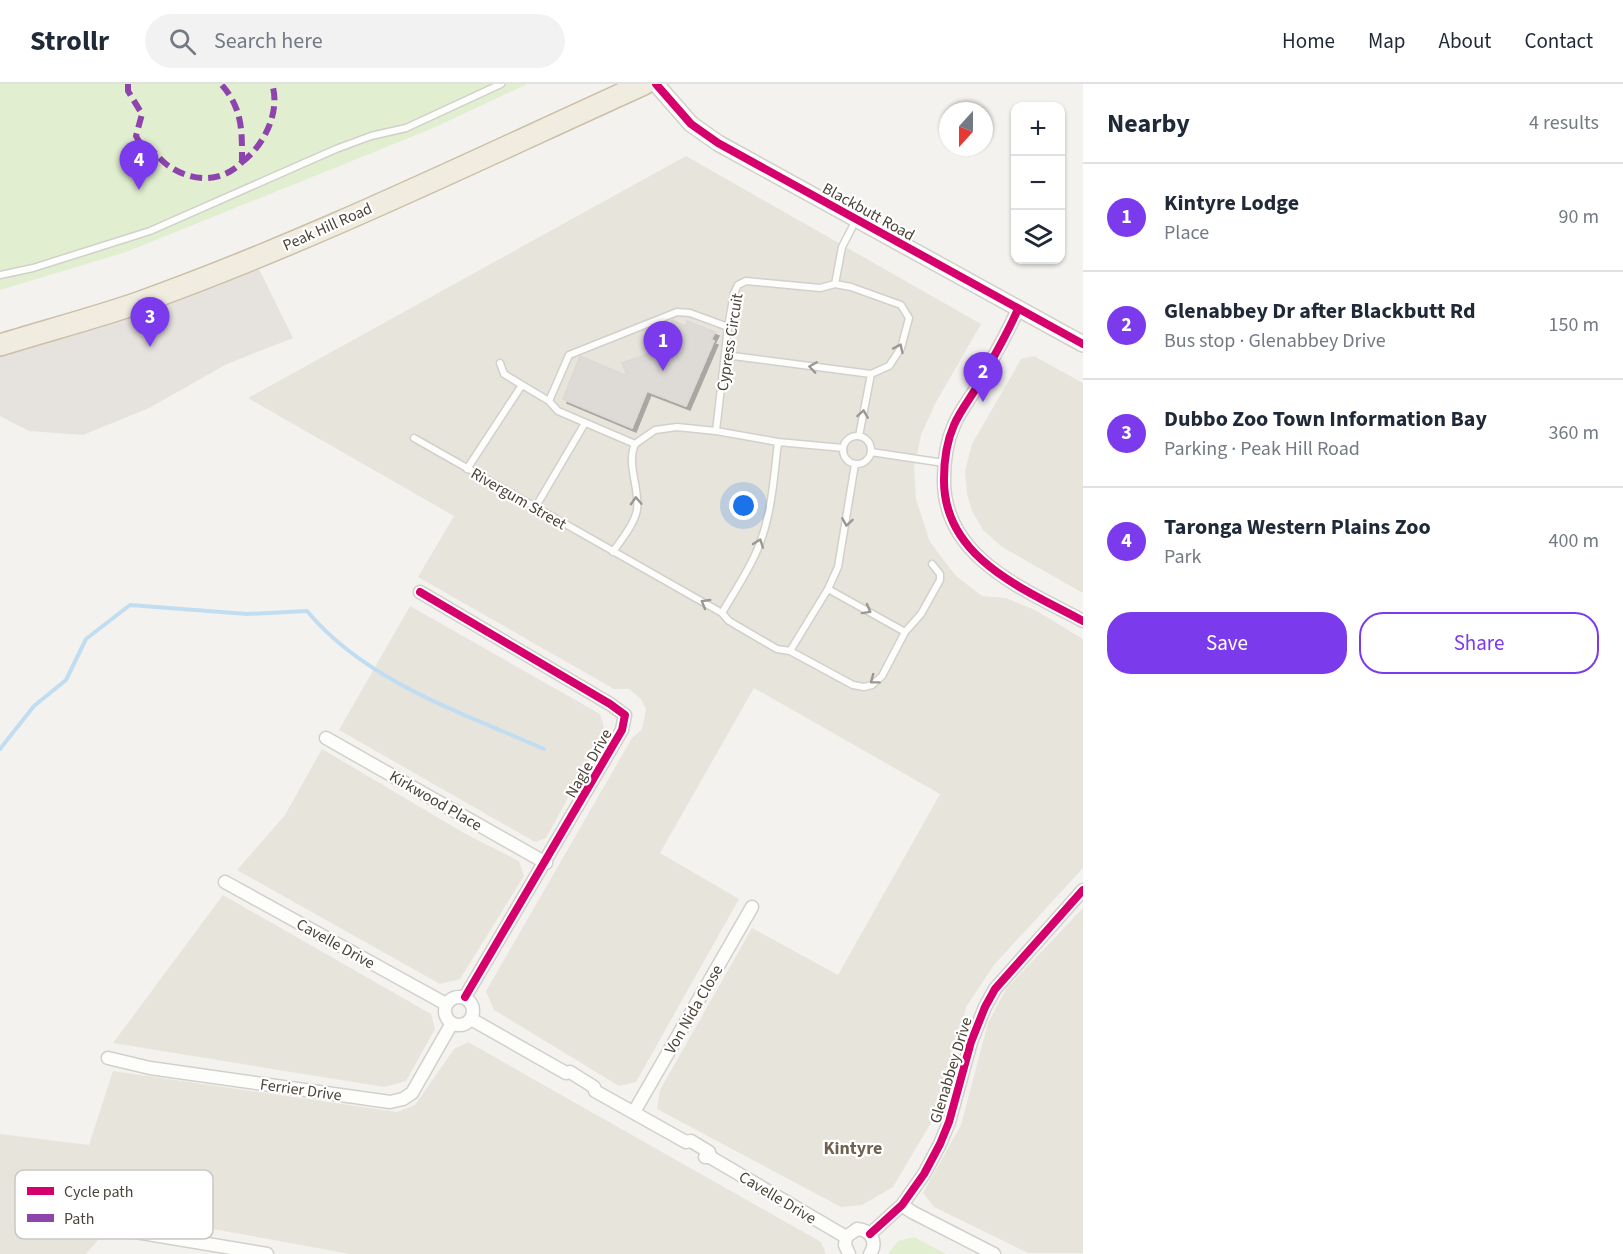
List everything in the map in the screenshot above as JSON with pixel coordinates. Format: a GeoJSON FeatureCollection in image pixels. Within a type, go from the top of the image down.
{"type":"FeatureCollection","features":[{"type":"Feature","properties":{"kind":"highway","name":"Peak Hill Road"},"geometry":{"type":"LineString","coordinates":[[0,345],[133,304],[299,239],[644,84]]}},
{"type":"Feature","properties":{"kind":"street","name":"Blackbutt Road"},"geometry":{"type":"LineString","coordinates":[[656,84],[691,124],[718,143],[1083,344]]}},
{"type":"Feature","properties":{"kind":"street"},"geometry":{"type":"LineString","coordinates":[[1018,309],[1000,347],[954,424],[946,445],[944,489],[950,518],[966,545],[984,563],[1005,578],[1083,621]]}},
{"type":"Feature","properties":{"kind":"street","name":"Nagle Drive"},"geometry":{"type":"LineString","coordinates":[[420,592],[625,715],[622,730],[465,998]]}},
{"type":"Feature","properties":{"kind":"street","name":"Kirkwood Place"},"geometry":{"type":"LineString","coordinates":[[326,738],[546,863]]}},
{"type":"Feature","properties":{"kind":"street","name":"Cavelle Drive"},"geometry":{"type":"LineString","coordinates":[[225,882],[446,1004]]}},
{"type":"Feature","properties":{"kind":"street","name":"Glenabbey Drive"},"geometry":{"type":"LineString","coordinates":[[870,1234],[902,1205],[924,1174],[940,1144],[971,1042],[995,989],[1083,890]]}},
{"type":"Feature","properties":{"kind":"street","name":"Von Nida Close"},"geometry":{"type":"LineString","coordinates":[[634,1112],[752,906]]}},
{"type":"Feature","properties":{"kind":"street"},"geometry":{"type":"LineString","coordinates":[[453,998],[465,998],[473,1007],[471,1019],[460,1025],[452,1023],[446,1017],[446,1004],[453,998]]}},
{"type":"Feature","properties":{"kind":"street","name":"Cavelle Drive"},"geometry":{"type":"LineString","coordinates":[[471,1019],[566,1073],[570,1072],[594,1087],[595,1090],[686,1142],[687,1146],[706,1158],[711,1157],[846,1237]]}},
{"type":"Feature","properties":{"kind":"street","name":"Ferrier Drive"},"geometry":{"type":"LineString","coordinates":[[108,1058],[150,1068],[390,1102],[403,1099],[412,1093],[452,1023]]}},
{"type":"Feature","properties":{"kind":"street"},"geometry":{"type":"LineString","coordinates":[[902,1205],[994,1254]]}},
{"type":"Feature","properties":{"kind":"street"},"geometry":{"type":"LineString","coordinates":[[849,1254],[845,1245],[846,1237],[857,1229],[870,1234],[874,1242],[870,1254]]}},
{"type":"Feature","properties":{"kind":"street"},"geometry":{"type":"LineString","coordinates":[[178,1239],[267,1254]]}},
{"type":"Feature","properties":{"kind":"lane"},"geometry":{"type":"LineString","coordinates":[[0,275],[33,268],[150,231],[336,149],[371,136],[406,128],[501,84]]}},
{"type":"Feature","properties":{"kind":"lane"},"geometry":{"type":"LineString","coordinates":[[835,284],[842,247],[856,219]]}},
{"type":"Feature","properties":{"kind":"lane","name":"Cypress Circuit"},"geometry":{"type":"LineString","coordinates":[[716,430],[724,355],[734,293],[738,285],[746,281],[820,288],[835,284],[851,287],[901,305],[909,318],[901,348],[889,366],[871,374]]}},
{"type":"Feature","properties":{"kind":"lane"},"geometry":{"type":"LineString","coordinates":[[549,401],[569,355],[677,312],[690,313],[729,327]]}},
{"type":"Feature","properties":{"kind":"lane"},"geometry":{"type":"LineString","coordinates":[[724,355],[871,374],[859,436]]}},
{"type":"Feature","properties":{"kind":"lane"},"geometry":{"type":"LineString","coordinates":[[500,363],[504,374],[549,401],[558,411],[635,444]]}},
{"type":"Feature","properties":{"kind":"lane"},"geometry":{"type":"LineString","coordinates":[[467,469],[522,385]]}},
{"type":"Feature","properties":{"kind":"lane"},"geometry":{"type":"LineString","coordinates":[[535,508],[585,423]]}},
{"type":"Feature","properties":{"kind":"lane"},"geometry":{"type":"LineString","coordinates":[[614,552],[635,518],[637,508],[631,453],[635,444],[655,430],[666,427],[716,430],[778,442],[843,448]]}},
{"type":"Feature","properties":{"kind":"lane"},"geometry":{"type":"LineString","coordinates":[[859,436],[867,440],[871,452],[867,460],[855,464],[847,460],[843,448],[847,440],[859,436]]}},
{"type":"Feature","properties":{"kind":"lane","name":"Rivergum Street"},"geometry":{"type":"LineString","coordinates":[[414,438],[722,613],[729,621],[777,649],[790,651],[853,685],[864,687],[872,685],[882,676],[905,632]]}},
{"type":"Feature","properties":{"kind":"lane"},"geometry":{"type":"LineString","coordinates":[[722,613],[751,564],[760,543],[769,512],[778,442]]}},
{"type":"Feature","properties":{"kind":"lane"},"geometry":{"type":"LineString","coordinates":[[871,452],[944,463]]}},
{"type":"Feature","properties":{"kind":"lane"},"geometry":{"type":"LineString","coordinates":[[790,651],[828,589],[841,558],[855,464]]}},
{"type":"Feature","properties":{"kind":"lane"},"geometry":{"type":"LineString","coordinates":[[828,589],[905,632],[921,614],[940,580],[940,574],[932,564]]}},
{"type":"Feature","properties":{"kind":"shaded area"},"geometry":{"type":"Polygon","coordinates":[[[686,156],[981,324],[935,404],[921,435],[914,468],[916,499],[930,542],[956,576],[982,596],[1006,598],[1035,610],[1083,639],[1083,868],[994,965],[966,1007],[958,1047],[935,1116],[893,1187],[862,1205],[841,1207],[657,1109],[660,1090],[752,928],[838,975],[940,794],[754,688],[660,853],[739,899],[636,1082],[619,1086],[494,1010],[486,991],[632,738],[642,729],[646,709],[641,699],[629,689],[614,689],[418,577],[454,516],[248,398],[686,156]]]}},
{"type":"Feature","properties":{"kind":"shaded area"},"geometry":{"type":"Polygon","coordinates":[[[259,269],[293,338],[227,364],[149,408],[83,435],[29,431],[0,416],[0,356],[148,310],[259,269]]]}},
{"type":"Feature","properties":{"kind":"shaded area"},"geometry":{"type":"Polygon","coordinates":[[[1034,356],[1083,383],[1083,593],[1002,547],[983,530],[972,511],[967,494],[965,471],[972,444],[1021,359],[1034,356]]]}},
{"type":"Feature","properties":{"kind":"shaded area"},"geometry":{"type":"Polygon","coordinates":[[[410,606],[600,714],[605,731],[546,838],[535,842],[339,730],[410,606]]]}},
{"type":"Feature","properties":{"kind":"shaded area"},"geometry":{"type":"Polygon","coordinates":[[[322,749],[464,833],[519,861],[524,876],[460,979],[440,984],[237,870],[285,815],[322,749]]]}},
{"type":"Feature","properties":{"kind":"shaded area"},"geometry":{"type":"Polygon","coordinates":[[[223,895],[431,1014],[435,1029],[406,1081],[384,1087],[113,1043],[223,895]]]}},
{"type":"Feature","properties":{"kind":"shaded area"},"geometry":{"type":"Polygon","coordinates":[[[1083,908],[1083,1253],[1028,1253],[934,1207],[923,1193],[961,1125],[988,1023],[1006,989],[1083,908]]]}},
{"type":"Feature","properties":{"kind":"shaded area"},"geometry":{"type":"Polygon","coordinates":[[[468,1042],[821,1242],[826,1254],[350,1254],[213,1229],[213,1170],[15,1170],[15,1239],[98,1240],[86,1254],[0,1254],[0,1134],[89,1145],[113,1071],[397,1112],[415,1105],[454,1049],[468,1042]]]}},
{"type":"Feature","properties":{"kind":"green space"},"geometry":{"type":"Polygon","coordinates":[[[0,84],[527,84],[431,129],[126,252],[0,290],[0,84]]]}},
{"type":"Feature","properties":{"kind":"green space"},"geometry":{"type":"Polygon","coordinates":[[[914,1237],[946,1254],[888,1254],[898,1241],[914,1237]]]}},
{"type":"Feature","properties":{"kind":"building"},"geometry":{"type":"Polygon","coordinates":[[[672,320],[685,326],[687,321],[715,332],[711,340],[714,341],[686,406],[647,391],[632,428],[563,399],[580,356],[627,376],[622,363],[659,350],[672,320]]]}},
{"type":"Feature","properties":{"kind":"waterway"},"geometry":{"type":"LineString","coordinates":[[0,749],[34,706],[66,680],[86,639],[130,605],[247,614],[307,611],[331,636],[387,676],[449,708],[544,749]]}},
{"type":"Feature","properties":{"kind":"marked path"},"geometry":{"type":"LineString","coordinates":[[128,84],[128,91],[142,114],[136,136],[141,144],[175,170],[205,178],[225,174],[242,162],[240,121],[234,102],[221,84]]}},
{"type":"Feature","properties":{"kind":"marked path"},"geometry":{"type":"LineString","coordinates":[[242,162],[257,147],[269,127],[274,105],[272,84]]}},
{"type":"Feature","properties":{"kind":"cycle path"},"geometry":{"type":"LineString","coordinates":[[656,84],[691,124],[718,143],[1083,344]]}},
{"type":"Feature","properties":{"kind":"cycle path"},"geometry":{"type":"LineString","coordinates":[[1018,309],[998,350],[958,416],[951,432],[944,465],[947,506],[957,530],[972,550],[991,568],[1013,583],[1083,621]]}},
{"type":"Feature","properties":{"kind":"cycle path"},"geometry":{"type":"LineString","coordinates":[[420,592],[625,715],[622,730],[465,997]]}},
{"type":"Feature","properties":{"kind":"cycle path"},"geometry":{"type":"LineString","coordinates":[[870,1234],[902,1205],[924,1174],[940,1144],[949,1122],[971,1042],[995,989],[1083,890]]}},
{"type":"Feature","properties":{"kind":"place","name":"Taronga Western Plains Zoo"},"geometry":{"type":"Point","coordinates":[139,190]}},
{"type":"Feature","properties":{"kind":"place","name":"Dubbo Zoo Town Information Bay"},"geometry":{"type":"Point","coordinates":[150,347]}},
{"type":"Feature","properties":{"kind":"place","name":"Kintyre Lodge"},"geometry":{"type":"Point","coordinates":[663,371]}},
{"type":"Feature","properties":{"kind":"place","name":"Glenabbey Dr after Blackbutt Rd"},"geometry":{"type":"Point","coordinates":[983,402]}},
{"type":"Feature","properties":{"kind":"district","name":"Kintyre"},"geometry":{"type":"Point","coordinates":[853,1148]}}]}
